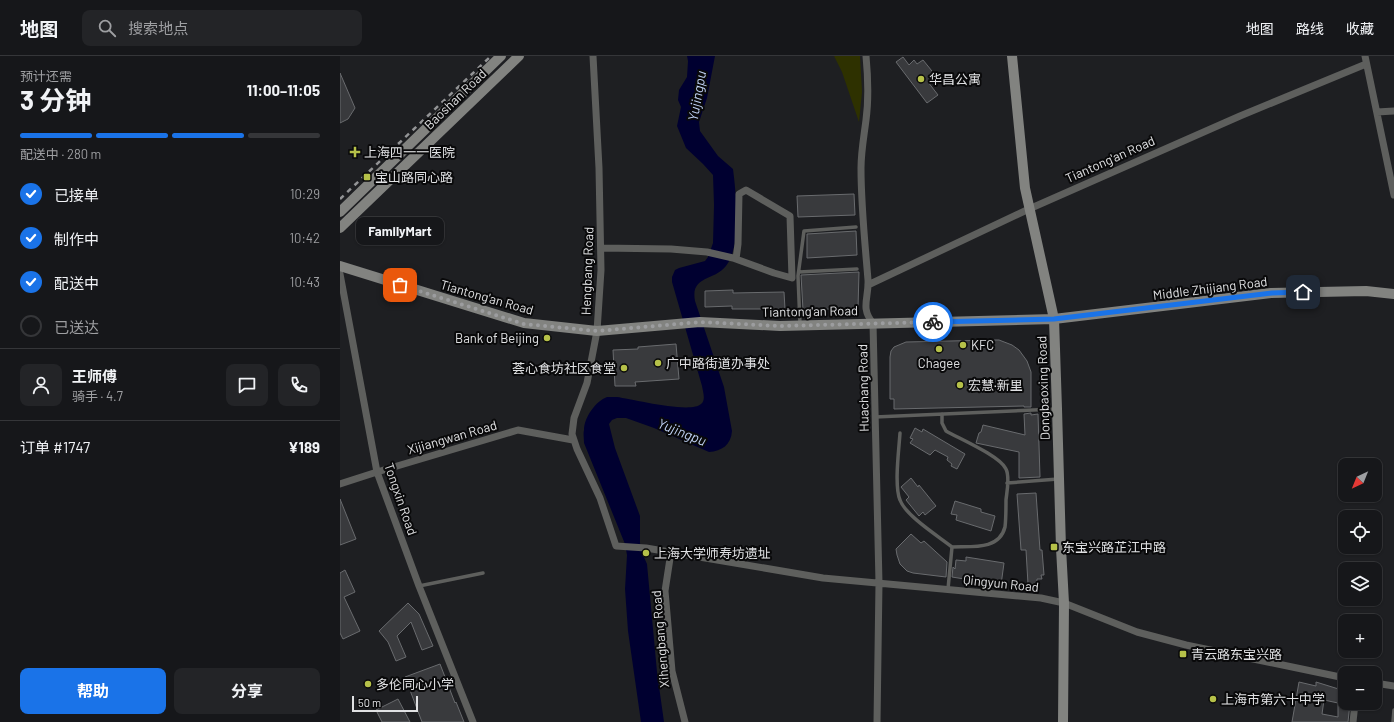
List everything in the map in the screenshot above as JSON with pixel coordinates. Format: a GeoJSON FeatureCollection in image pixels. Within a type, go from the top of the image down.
{"type":"FeatureCollection","features":[{"type":"Feature","properties":{"kind":"street","name":"Baoshan Road"},"geometry":{"type":"LineString","coordinates":[[340,212],[501,56]]}},
{"type":"Feature","properties":{"kind":"street","name":"Baoshan Road"},"geometry":{"type":"LineString","coordinates":[[340,228],[519,56]]}},
{"type":"Feature","properties":{"kind":"street","name":"Hengbang Road"},"geometry":{"type":"LineString","coordinates":[[593,56],[599,168],[601,270],[597,331],[588,383],[572,427],[573,440],[598,492],[619,546]]}},
{"type":"Feature","properties":{"kind":"street","name":"Huachang Road"},"geometry":{"type":"LineString","coordinates":[[866,56],[868,92],[861,168],[862,210],[868,285],[865,310],[873,324],[879,583],[877,722]]}},
{"type":"Feature","properties":{"kind":"street","name":"Dongbaoxing Road"},"geometry":{"type":"LineString","coordinates":[[1012,56],[1025,188],[1054,319],[1064,603],[1063,722]]}},
{"type":"Feature","properties":{"kind":"street"},"geometry":{"type":"LineString","coordinates":[[1365,56],[1394,195]]}},
{"type":"Feature","properties":{"kind":"street","name":"Tiantong'an Road"},"geometry":{"type":"LineString","coordinates":[[868,285],[1029,209],[1240,116],[1366,64]]}},
{"type":"Feature","properties":{"kind":"street"},"geometry":{"type":"LineString","coordinates":[[1377,112],[1394,111]]}},
{"type":"Feature","properties":{"kind":"street"},"geometry":{"type":"LineString","coordinates":[[601,248],[671,249],[707,252],[734,258],[792,278],[790,216],[746,190],[739,194],[738,244],[734,258]]}},
{"type":"Feature","properties":{"kind":"street","name":"Tiantong'an Road"},"geometry":{"type":"LineString","coordinates":[[340,266],[524,324],[597,331],[700,322],[780,326],[873,324]]}},
{"type":"Feature","properties":{"kind":"street","name":"Tongxin Road"},"geometry":{"type":"LineString","coordinates":[[340,274],[377,472],[419,586],[473,722]]}},
{"type":"Feature","properties":{"kind":"street","name":"Middle Zhijiang Road"},"geometry":{"type":"LineString","coordinates":[[873,324],[1054,319],[1272,293],[1366,291],[1394,294]]}},
{"type":"Feature","properties":{"kind":"street","name":"Xijiangwan Road"},"geometry":{"type":"LineString","coordinates":[[340,484],[518,430],[573,440]]}},
{"type":"Feature","properties":{"kind":"street","name":"Qingyun Road"},"geometry":{"type":"LineString","coordinates":[[619,546],[646,548],[797,574],[1041,598],[1064,603],[1144,634],[1186,645],[1338,677]]}},
{"type":"Feature","properties":{"kind":"street","name":"Xihengbang Road"},"geometry":{"type":"LineString","coordinates":[[671,552],[665,591],[672,671],[685,722]]}},
{"type":"Feature","properties":{"kind":"street"},"geometry":{"type":"LineString","coordinates":[[1382,684],[1394,686]]}},
{"type":"Feature","properties":{"kind":"street"},"geometry":{"type":"LineString","coordinates":[[1353,722],[1354,710]]}},
{"type":"Feature","properties":{"kind":"lane"},"geometry":{"type":"LineString","coordinates":[[800,325],[798,272],[804,231],[856,227]]}},
{"type":"Feature","properties":{"kind":"lane"},"geometry":{"type":"LineString","coordinates":[[798,272],[857,269]]}},
{"type":"Feature","properties":{"kind":"lane"},"geometry":{"type":"LineString","coordinates":[[875,416],[1058,409]]}},
{"type":"Feature","properties":{"kind":"lane"},"geometry":{"type":"LineString","coordinates":[[900,433],[898,485],[899,499],[905,509],[952,547],[983,546],[992,544],[1000,538],[1004,528],[1007,483],[1006,469],[996,458],[946,431],[942,423],[942,414]]}},
{"type":"Feature","properties":{"kind":"lane"},"geometry":{"type":"LineString","coordinates":[[1007,483],[1059,479]]}},
{"type":"Feature","properties":{"kind":"lane"},"geometry":{"type":"LineString","coordinates":[[948,590],[952,547]]}},
{"type":"Feature","properties":{"kind":"lane"},"geometry":{"type":"LineString","coordinates":[[419,586],[483,573]]}},
{"type":"Feature","properties":{"kind":"lane"},"geometry":{"type":"LineString","coordinates":[[1393,722],[1394,710]]}},
{"type":"Feature","properties":{"kind":"green space"},"geometry":{"type":"Polygon","coordinates":[[[834,56],[860,56],[862,92],[859,122],[842,72],[834,56]]]}},
{"type":"Feature","properties":{"kind":"water","name":"Yujingpu"},"geometry":{"type":"Polygon","coordinates":[[[687,56],[715,56],[707,98],[699,122],[700,131],[718,156],[733,169],[736,204],[736,231],[732,254],[728,263],[723,269],[700,282],[696,286],[695,292],[695,301],[724,387],[732,431],[728,444],[722,449],[709,452],[654,428],[626,418],[617,418],[612,420],[609,424],[615,448],[640,516],[640,543],[647,564],[657,672],[664,722],[641,722],[628,631],[625,589],[627,555],[625,544],[584,443],[584,433],[586,420],[591,410],[607,397],[617,397],[674,407],[695,407],[703,402],[704,396],[702,386],[672,282],[672,277],[675,270],[705,261],[713,243],[713,175],[686,148],[677,126],[681,107],[678,100],[679,90],[687,77],[687,56]]]}},
{"type":"Feature","properties":{"kind":"building","name":"华昌公寓"},"geometry":{"type":"Polygon","coordinates":[[[903,57],[909,65],[914,60],[917,64],[923,60],[936,76],[928,82],[938,95],[927,103],[896,62],[903,57]]]}},
{"type":"Feature","properties":{"kind":"building"},"geometry":{"type":"Polygon","coordinates":[[[340,73],[355,108],[348,119],[340,123],[340,73]]]}},
{"type":"Feature","properties":{"kind":"building"},"geometry":{"type":"Polygon","coordinates":[[[854,194],[855,215],[798,217],[797,196],[854,194]]]}},
{"type":"Feature","properties":{"kind":"building"},"geometry":{"type":"Polygon","coordinates":[[[856,231],[857,255],[807,258],[807,234],[856,231]]]}},
{"type":"Feature","properties":{"kind":"building"},"geometry":{"type":"Polygon","coordinates":[[[859,272],[858,308],[803,310],[801,275],[859,272]]]}},
{"type":"Feature","properties":{"kind":"building"},"geometry":{"type":"Polygon","coordinates":[[[733,290],[733,293],[784,292],[785,309],[732,309],[732,306],[705,307],[705,291],[733,290]]]}},
{"type":"Feature","properties":{"kind":"building","name":"宏慧·新里"},"geometry":{"type":"Polygon","coordinates":[[[999,340],[1012,345],[1019,350],[1027,361],[1031,372],[1031,407],[894,409],[894,399],[890,399],[890,357],[891,351],[894,347],[906,342],[999,340]]]}},
{"type":"Feature","properties":{"kind":"building"},"geometry":{"type":"Polygon","coordinates":[[[676,344],[679,379],[635,382],[636,386],[615,386],[613,350],[638,349],[638,347],[676,344]]]}},
{"type":"Feature","properties":{"kind":"building"},"geometry":{"type":"Polygon","coordinates":[[[1031,413],[1031,415],[1038,414],[1040,477],[1019,478],[1019,452],[976,443],[983,425],[1025,435],[1024,414],[1031,413]]]}},
{"type":"Feature","properties":{"kind":"building"},"geometry":{"type":"Polygon","coordinates":[[[915,428],[922,432],[923,429],[965,454],[957,469],[951,466],[952,464],[947,460],[948,457],[935,450],[930,455],[910,443],[913,439],[910,438],[915,428]]]}},
{"type":"Feature","properties":{"kind":"building"},"geometry":{"type":"Polygon","coordinates":[[[911,478],[918,487],[919,485],[936,506],[925,515],[923,512],[919,516],[906,500],[909,497],[901,487],[911,478]]]}},
{"type":"Feature","properties":{"kind":"building"},"geometry":{"type":"Polygon","coordinates":[[[1036,493],[1040,550],[1042,550],[1044,575],[1041,575],[1042,579],[1037,579],[1037,584],[1028,584],[1026,550],[1021,550],[1017,494],[1036,493]]]}},
{"type":"Feature","properties":{"kind":"building"},"geometry":{"type":"Polygon","coordinates":[[[340,499],[356,539],[340,545],[340,499]]]}},
{"type":"Feature","properties":{"kind":"building"},"geometry":{"type":"Polygon","coordinates":[[[955,501],[981,509],[981,512],[995,516],[991,531],[956,520],[957,515],[951,514],[955,501]]]}},
{"type":"Feature","properties":{"kind":"building"},"geometry":{"type":"Polygon","coordinates":[[[911,534],[921,543],[924,541],[947,562],[946,577],[913,573],[907,571],[900,564],[896,549],[911,534]]]}},
{"type":"Feature","properties":{"kind":"building"},"geometry":{"type":"Polygon","coordinates":[[[966,557],[1004,563],[1001,585],[952,577],[953,567],[955,569],[956,560],[966,561],[966,557]]]}},
{"type":"Feature","properties":{"kind":"building"},"geometry":{"type":"Polygon","coordinates":[[[345,570],[355,592],[344,597],[360,631],[343,639],[340,633],[340,573],[345,570]]]}},
{"type":"Feature","properties":{"kind":"building"},"geometry":{"type":"Polygon","coordinates":[[[408,603],[419,614],[433,646],[422,650],[411,622],[397,636],[406,657],[396,661],[388,642],[379,631],[408,603]]]}},
{"type":"Feature","properties":{"kind":"building"},"geometry":{"type":"Polygon","coordinates":[[[440,664],[464,722],[422,722],[405,677],[440,664]]]}},
{"type":"Feature","properties":{"kind":"building"},"geometry":{"type":"Polygon","coordinates":[[[1299,682],[1316,686],[1316,682],[1338,689],[1338,703],[1324,700],[1322,714],[1338,717],[1338,710],[1349,710],[1348,722],[1292,722],[1299,682]]]}},
{"type":"Feature","properties":{"kind":"building"},"geometry":{"type":"Polygon","coordinates":[[[398,699],[410,722],[382,722],[376,710],[398,699]]]}},
{"type":"Feature","properties":{"kind":"railway"},"geometry":{"type":"LineString","coordinates":[[340,199],[491,56]]}},
{"type":"Feature","properties":{"kind":"way so far"},"geometry":{"type":"LineString","coordinates":[[400,285],[524,324],[597,331],[700,322],[780,326],[933,322]]}},
{"type":"Feature","properties":{"kind":"place","name":"华昌公寓"},"geometry":{"type":"Point","coordinates":[921,79]}},
{"type":"Feature","properties":{"kind":"place","name":"上海四一一医院"},"geometry":{"type":"Point","coordinates":[355,152]}},
{"type":"Feature","properties":{"kind":"place","name":"宝山路同心路"},"geometry":{"type":"Point","coordinates":[367,177]}},
{"type":"Feature","properties":{"kind":"place","name":"FamilyMart"},"geometry":{"type":"Point","coordinates":[400,285]}},
{"type":"Feature","properties":{"kind":"place","name":"Bank of Beijing"},"geometry":{"type":"Point","coordinates":[547,338]}},
{"type":"Feature","properties":{"kind":"place","name":"KFC"},"geometry":{"type":"Point","coordinates":[963,345]}},
{"type":"Feature","properties":{"kind":"place","name":"Chagee"},"geometry":{"type":"Point","coordinates":[939,349]}},
{"type":"Feature","properties":{"kind":"place","name":"广中路街道办事处"},"geometry":{"type":"Point","coordinates":[658,363]}},
{"type":"Feature","properties":{"kind":"place","name":"荟心食坊社区食堂"},"geometry":{"type":"Point","coordinates":[624,368]}},
{"type":"Feature","properties":{"kind":"place","name":"宏慧·新里"},"geometry":{"type":"Point","coordinates":[960,385]}},
{"type":"Feature","properties":{"kind":"place","name":"东宝兴路芷江中路"},"geometry":{"type":"Point","coordinates":[1054,547]}},
{"type":"Feature","properties":{"kind":"place","name":"上海大学师寿坊遗址"},"geometry":{"type":"Point","coordinates":[646,553]}},
{"type":"Feature","properties":{"kind":"place","name":"青云路东宝兴路"},"geometry":{"type":"Point","coordinates":[1183,654]}},
{"type":"Feature","properties":{"kind":"place","name":"多伦同心小学"},"geometry":{"type":"Point","coordinates":[368,684]}},
{"type":"Feature","properties":{"kind":"place","name":"上海市第六十中学"},"geometry":{"type":"Point","coordinates":[1213,699]}},
{"type":"Feature","properties":{"kind":"route"},"geometry":{"type":"LineString","coordinates":[[933,322],[1054,319],[1272,293],[1303,292]]}}]}
